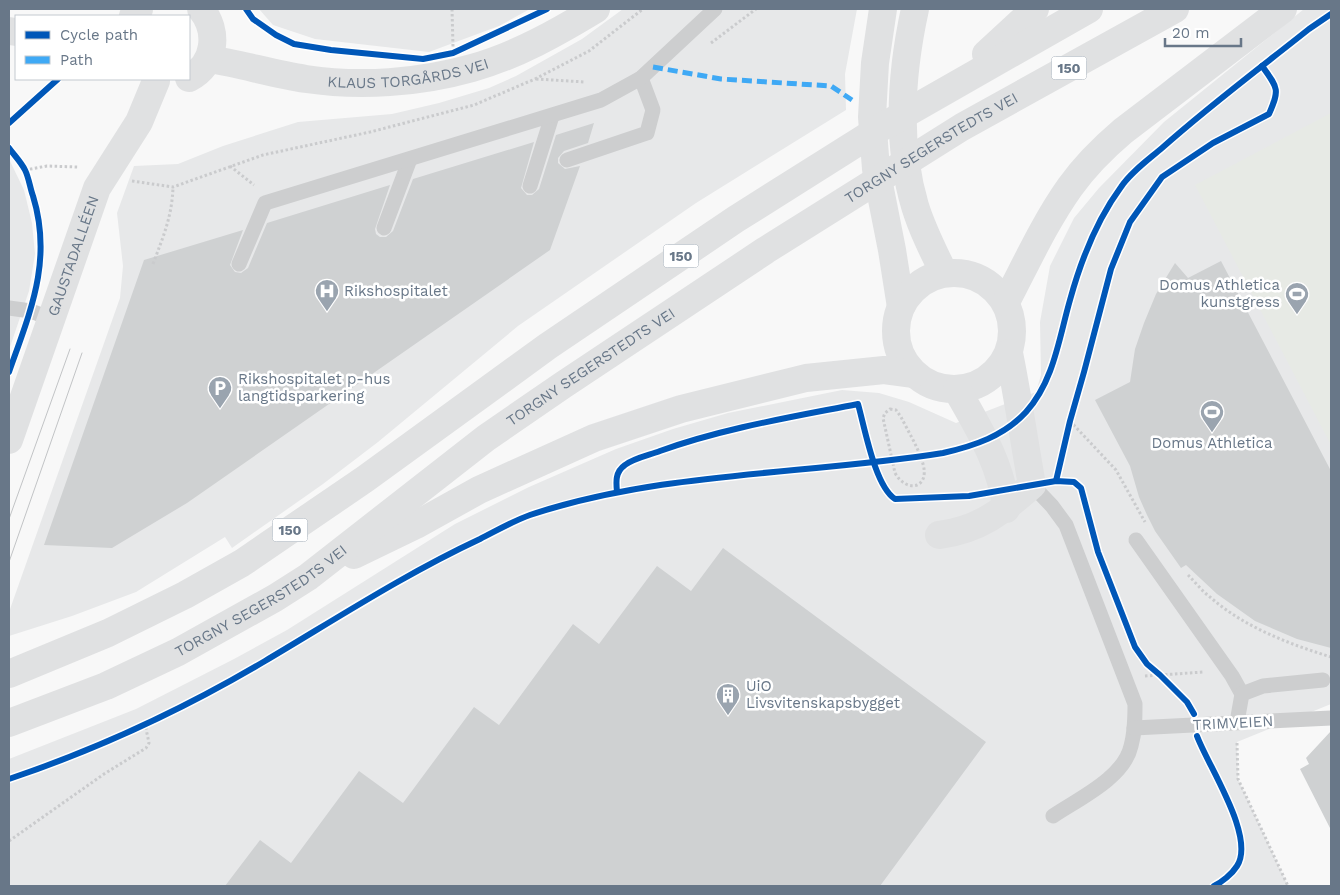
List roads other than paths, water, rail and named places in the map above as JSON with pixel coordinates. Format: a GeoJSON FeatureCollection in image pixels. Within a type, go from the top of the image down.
{"type":"FeatureCollection","features":[{"type":"Feature","properties":{"kind":"main road"},"geometry":{"type":"LineString","coordinates":[[190,77],[202,69],[209,58],[213,46],[213,33],[209,21],[200,9]]}},
{"type":"Feature","properties":{"kind":"main road","name":"KLAUS TORGÅRDS VEI"},"geometry":{"type":"LineString","coordinates":[[209,58],[330,82],[376,83],[420,79],[474,68],[497,59],[542,39],[596,9]]}},
{"type":"Feature","properties":{"kind":"main road"},"geometry":{"type":"LineString","coordinates":[[883,9],[875,63],[872,116],[876,168],[892,250],[900,307]]}},
{"type":"Feature","properties":{"kind":"main road"},"geometry":{"type":"LineString","coordinates":[[915,9],[906,68],[902,113],[906,160],[915,206],[926,236],[944,273]]}},
{"type":"Feature","properties":{"kind":"main road"},"geometry":{"type":"LineString","coordinates":[[957,82],[1035,9]]}},
{"type":"Feature","properties":{"kind":"main road","name":"150"},"geometry":{"type":"LineString","coordinates":[[9,674],[108,633],[185,595],[242,563],[365,478],[548,346],[728,225],[816,168],[957,82],[1089,9]]}},
{"type":"Feature","properties":{"kind":"main road","name":"TORGNY SEGERSTEDTS VEI"},"geometry":{"type":"LineString","coordinates":[[9,723],[106,686],[178,652],[308,578],[402,502],[486,438],[571,379],[823,213],[962,127],[1176,9]]}},
{"type":"Feature","properties":{"kind":"main road"},"geometry":{"type":"LineString","coordinates":[[1006,302],[1055,210],[1070,187],[1102,149],[1283,9]]}},
{"type":"Feature","properties":{"kind":"main road"},"geometry":{"type":"LineString","coordinates":[[154,80],[167,83],[184,80]]}},
{"type":"Feature","properties":{"kind":"main road","name":"GAUSTADALLÉEN"},"geometry":{"type":"LineString","coordinates":[[9,440],[97,188],[139,122],[154,80]]}},
{"type":"Feature","properties":{"kind":"main road"},"geometry":{"type":"LineString","coordinates":[[944,273],[963,273],[980,278],[995,289],[1006,302],[1012,320],[1012,341],[1009,353],[1003,364],[993,375],[978,385],[957,390],[927,383],[914,374],[901,357],[896,340],[896,322],[900,307],[908,295],[923,281],[944,273]]}},
{"type":"Feature","properties":{"kind":"main road"},"geometry":{"type":"LineString","coordinates":[[939,535],[955,533],[975,526],[1006,509],[1032,485],[1021,423],[1019,399],[1009,353]]}},
{"type":"Feature","properties":{"kind":"main road"},"geometry":{"type":"LineString","coordinates":[[308,578],[416,525],[479,490],[602,435],[681,409],[806,378],[884,370],[914,374]]}},
{"type":"Feature","properties":{"kind":"main road"},"geometry":{"type":"LineString","coordinates":[[957,390],[990,451],[1004,490],[1006,509]]}},
{"type":"Feature","properties":{"kind":"lane"},"geometry":{"type":"LineString","coordinates":[[239,264],[266,203],[601,100],[641,78],[714,9]]}},
{"type":"Feature","properties":{"kind":"lane"},"geometry":{"type":"LineString","coordinates":[[567,160],[647,133],[653,110],[641,78]]}},
{"type":"Feature","properties":{"kind":"lane"},"geometry":{"type":"LineString","coordinates":[[530,186],[552,116]]}},
{"type":"Feature","properties":{"kind":"lane"},"geometry":{"type":"LineString","coordinates":[[384,228],[410,159]]}},
{"type":"Feature","properties":{"kind":"lane"},"geometry":{"type":"LineString","coordinates":[[9,308],[31,310],[51,319]]}},
{"type":"Feature","properties":{"kind":"lane"},"geometry":{"type":"LineString","coordinates":[[1032,485],[1052,506],[1066,525],[1135,704],[1131,748],[1123,765],[1109,778],[1053,816]]}},
{"type":"Feature","properties":{"kind":"lane"},"geometry":{"type":"LineString","coordinates":[[1136,540],[1232,676],[1242,694],[1237,722]]}},
{"type":"Feature","properties":{"kind":"lane"},"geometry":{"type":"LineString","coordinates":[[1242,694],[1263,686],[1323,680]]}},
{"type":"Feature","properties":{"kind":"lane","name":"TRIMVEIEN"},"geometry":{"type":"LineString","coordinates":[[1134,728],[1331,718]]}},
{"type":"Feature","properties":{"kind":"tram line"},"geometry":{"type":"LineString","coordinates":[[9,519],[70,349]]}},
{"type":"Feature","properties":{"kind":"tram line"},"geometry":{"type":"LineString","coordinates":[[9,562],[82,353]]}},
{"type":"Feature","properties":{"kind":"place","name":"Rikshospitalet"},"geometry":{"type":"Point","coordinates":[327,312]}},
{"type":"Feature","properties":{"kind":"place","name":"Domus Athletica kunstgress"},"geometry":{"type":"Point","coordinates":[1297,315]}},
{"type":"Feature","properties":{"kind":"place","name":"Rikshospitalet p-hus langtidsparkering"},"geometry":{"type":"Point","coordinates":[220,409]}},
{"type":"Feature","properties":{"kind":"place","name":"Domus Athletica"},"geometry":{"type":"Point","coordinates":[1212,433]}},
{"type":"Feature","properties":{"kind":"place","name":"UiO Livsvitenskapsbygget"},"geometry":{"type":"Point","coordinates":[728,716]}}]}
